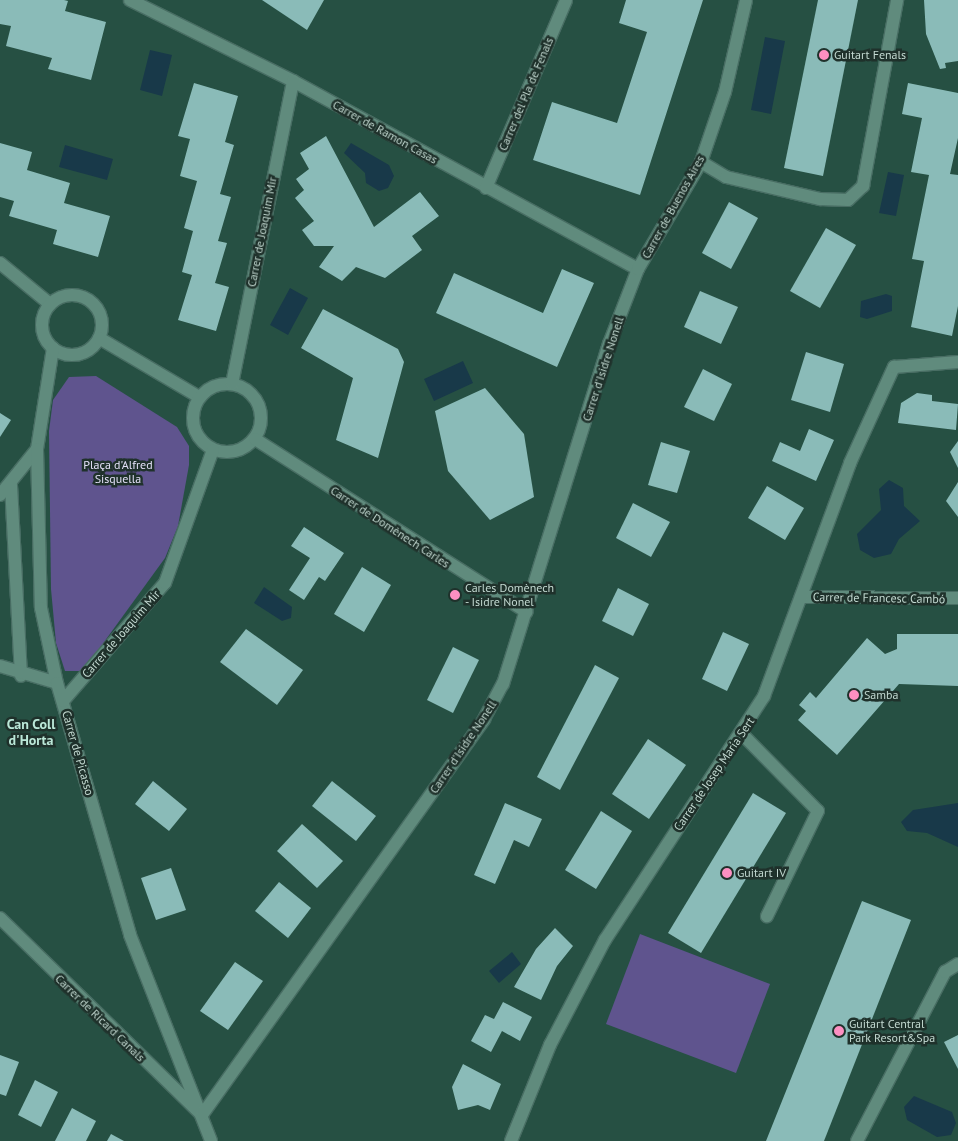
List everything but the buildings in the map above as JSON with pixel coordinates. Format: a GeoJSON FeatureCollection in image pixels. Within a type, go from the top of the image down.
{"type":"FeatureCollection","features":[{"type":"Feature","properties":{"kind":"street","name":"Carrer de Ramon Casas"},"geometry":{"type":"LineString","coordinates":[[130,0],[293,81],[486,188],[638,269]]}},
{"type":"Feature","properties":{"kind":"street","name":"Carrer del Pla de Fenals"},"geometry":{"type":"LineString","coordinates":[[486,188],[566,0]]}},
{"type":"Feature","properties":{"kind":"street","name":"Carrer de Buenos Aires"},"geometry":{"type":"LineString","coordinates":[[638,269],[701,162],[725,92],[746,0]]}},
{"type":"Feature","properties":{"kind":"street"},"geometry":{"type":"LineString","coordinates":[[701,162],[726,177],[820,199],[848,200],[863,186],[897,0]]}},
{"type":"Feature","properties":{"kind":"street","name":"Carrer de Joaquim Mir"},"geometry":{"type":"LineString","coordinates":[[232,384],[293,81]]}},
{"type":"Feature","properties":{"kind":"street"},"geometry":{"type":"LineString","coordinates":[[0,263],[50,304]]}},
{"type":"Feature","properties":{"kind":"street","name":"Carrer d'Isidre Nonell"},"geometry":{"type":"LineString","coordinates":[[202,1115],[484,719],[503,684],[609,344],[638,269]]}},
{"type":"Feature","properties":{"kind":"street"},"geometry":{"type":"LineString","coordinates":[[66,295],[85,297],[101,319],[99,338],[78,354],[53,348],[42,322],[50,304],[66,295]]}},
{"type":"Feature","properties":{"kind":"street"},"geometry":{"type":"LineString","coordinates":[[99,338],[199,397]]}},
{"type":"Feature","properties":{"kind":"street","name":"Carrer de Picasso"},"geometry":{"type":"LineString","coordinates":[[53,348],[37,449],[41,608],[57,683],[130,935],[211,1141]]}},
{"type":"Feature","properties":{"kind":"street","name":"Carrer de Josep Maria Sert"},"geometry":{"type":"LineString","coordinates":[[511,1141],[550,1045],[605,940],[742,734],[764,696],[850,463],[894,367],[958,362]]}},
{"type":"Feature","properties":{"kind":"street"},"geometry":{"type":"LineString","coordinates":[[232,384],[252,395],[258,405],[261,416],[254,439],[236,452],[213,450],[193,427],[199,397],[214,386],[232,384]]}},
{"type":"Feature","properties":{"kind":"street","name":"Carrer de Domènech Carles"},"geometry":{"type":"LineString","coordinates":[[254,439],[526,612]]}},
{"type":"Feature","properties":{"kind":"street"},"geometry":{"type":"LineString","coordinates":[[0,495],[11,485],[37,449]]}},
{"type":"Feature","properties":{"kind":"street","name":"Carrer de Joaquim Mir"},"geometry":{"type":"LineString","coordinates":[[63,701],[165,583],[213,450]]}},
{"type":"Feature","properties":{"kind":"street"},"geometry":{"type":"LineString","coordinates":[[11,485],[21,676]]}},
{"type":"Feature","properties":{"kind":"street","name":"Carrer de Francesc Cambó"},"geometry":{"type":"LineString","coordinates":[[800,597],[958,598]]}},
{"type":"Feature","properties":{"kind":"street"},"geometry":{"type":"LineString","coordinates":[[0,666],[21,676],[57,683]]}},
{"type":"Feature","properties":{"kind":"street"},"geometry":{"type":"LineString","coordinates":[[742,734],[818,811],[767,916]]}},
{"type":"Feature","properties":{"kind":"street","name":"Carrer de Ricard Canals"},"geometry":{"type":"LineString","coordinates":[[0,918],[202,1115]]}},
{"type":"Feature","properties":{"kind":"street"},"geometry":{"type":"LineString","coordinates":[[857,1141],[945,972],[958,964]]}},
{"type":"Feature","properties":{"kind":"green space","name":"Plaça d'Alfred Sisquella"},"geometry":{"type":"Polygon","coordinates":[[[96,376],[177,427],[189,446],[189,465],[178,526],[165,558],[91,660],[80,671],[65,671],[56,643],[51,589],[49,431],[53,400],[69,377],[96,376]]]}},
{"type":"Feature","properties":{"kind":"green space"},"geometry":{"type":"Polygon","coordinates":[[[640,934],[770,984],[736,1073],[606,1024],[640,934]]]}},
{"type":"Feature","properties":{"kind":"water"},"geometry":{"type":"Polygon","coordinates":[[[765,37],[785,41],[771,114],[751,110],[765,37]]]}},
{"type":"Feature","properties":{"kind":"water"},"geometry":{"type":"Polygon","coordinates":[[[150,50],[172,55],[162,96],[140,90],[150,50]]]}},
{"type":"Feature","properties":{"kind":"water"},"geometry":{"type":"Polygon","coordinates":[[[351,143],[389,165],[394,176],[388,188],[379,191],[366,183],[365,173],[344,153],[351,143]]]}},
{"type":"Feature","properties":{"kind":"water"},"geometry":{"type":"Polygon","coordinates":[[[65,145],[113,159],[107,180],[59,167],[65,145]]]}},
{"type":"Feature","properties":{"kind":"water"},"geometry":{"type":"Polygon","coordinates":[[[888,172],[904,175],[896,216],[879,213],[888,172]]]}},
{"type":"Feature","properties":{"kind":"water"},"geometry":{"type":"Polygon","coordinates":[[[290,288],[308,298],[288,335],[270,325],[290,288]]]}},
{"type":"Feature","properties":{"kind":"water"},"geometry":{"type":"Polygon","coordinates":[[[886,294],[892,296],[892,311],[867,319],[860,317],[861,301],[886,294]]]}},
{"type":"Feature","properties":{"kind":"water"},"geometry":{"type":"Polygon","coordinates":[[[463,361],[473,383],[434,401],[424,379],[463,361]]]}},
{"type":"Feature","properties":{"kind":"water"},"geometry":{"type":"Polygon","coordinates":[[[889,480],[903,488],[904,506],[920,521],[899,539],[891,554],[874,558],[860,550],[857,534],[881,510],[879,489],[889,480]]]}},
{"type":"Feature","properties":{"kind":"water"},"geometry":{"type":"Polygon","coordinates":[[[264,587],[292,607],[291,618],[282,621],[254,603],[264,587]]]}},
{"type":"Feature","properties":{"kind":"water"},"geometry":{"type":"Polygon","coordinates":[[[958,803],[958,847],[927,833],[907,831],[901,822],[913,810],[958,803]]]}},
{"type":"Feature","properties":{"kind":"water"},"geometry":{"type":"Polygon","coordinates":[[[512,952],[521,964],[499,983],[489,971],[512,952]]]}},
{"type":"Feature","properties":{"kind":"water"},"geometry":{"type":"Polygon","coordinates":[[[914,1096],[952,1112],[956,1123],[951,1135],[937,1137],[907,1120],[904,1107],[914,1096]]]}},
{"type":"Feature","properties":{"kind":"place","name":"Guitart Fenals"},"geometry":{"type":"Point","coordinates":[824,55]}},
{"type":"Feature","properties":{"kind":"place","name":"Carles Domènech - Isidre Nonel"},"geometry":{"type":"Point","coordinates":[455,595]}},
{"type":"Feature","properties":{"kind":"place","name":"Samba"},"geometry":{"type":"Point","coordinates":[854,695]}},
{"type":"Feature","properties":{"kind":"place","name":"Guitart IV"},"geometry":{"type":"Point","coordinates":[727,873]}},
{"type":"Feature","properties":{"kind":"place","name":"Guitart Central Park Resort&Spa"},"geometry":{"type":"Point","coordinates":[839,1031]}},
{"type":"Feature","properties":{"kind":"district","name":"Can Coll d'Horta"},"geometry":{"type":"Point","coordinates":[31,732]}}]}
